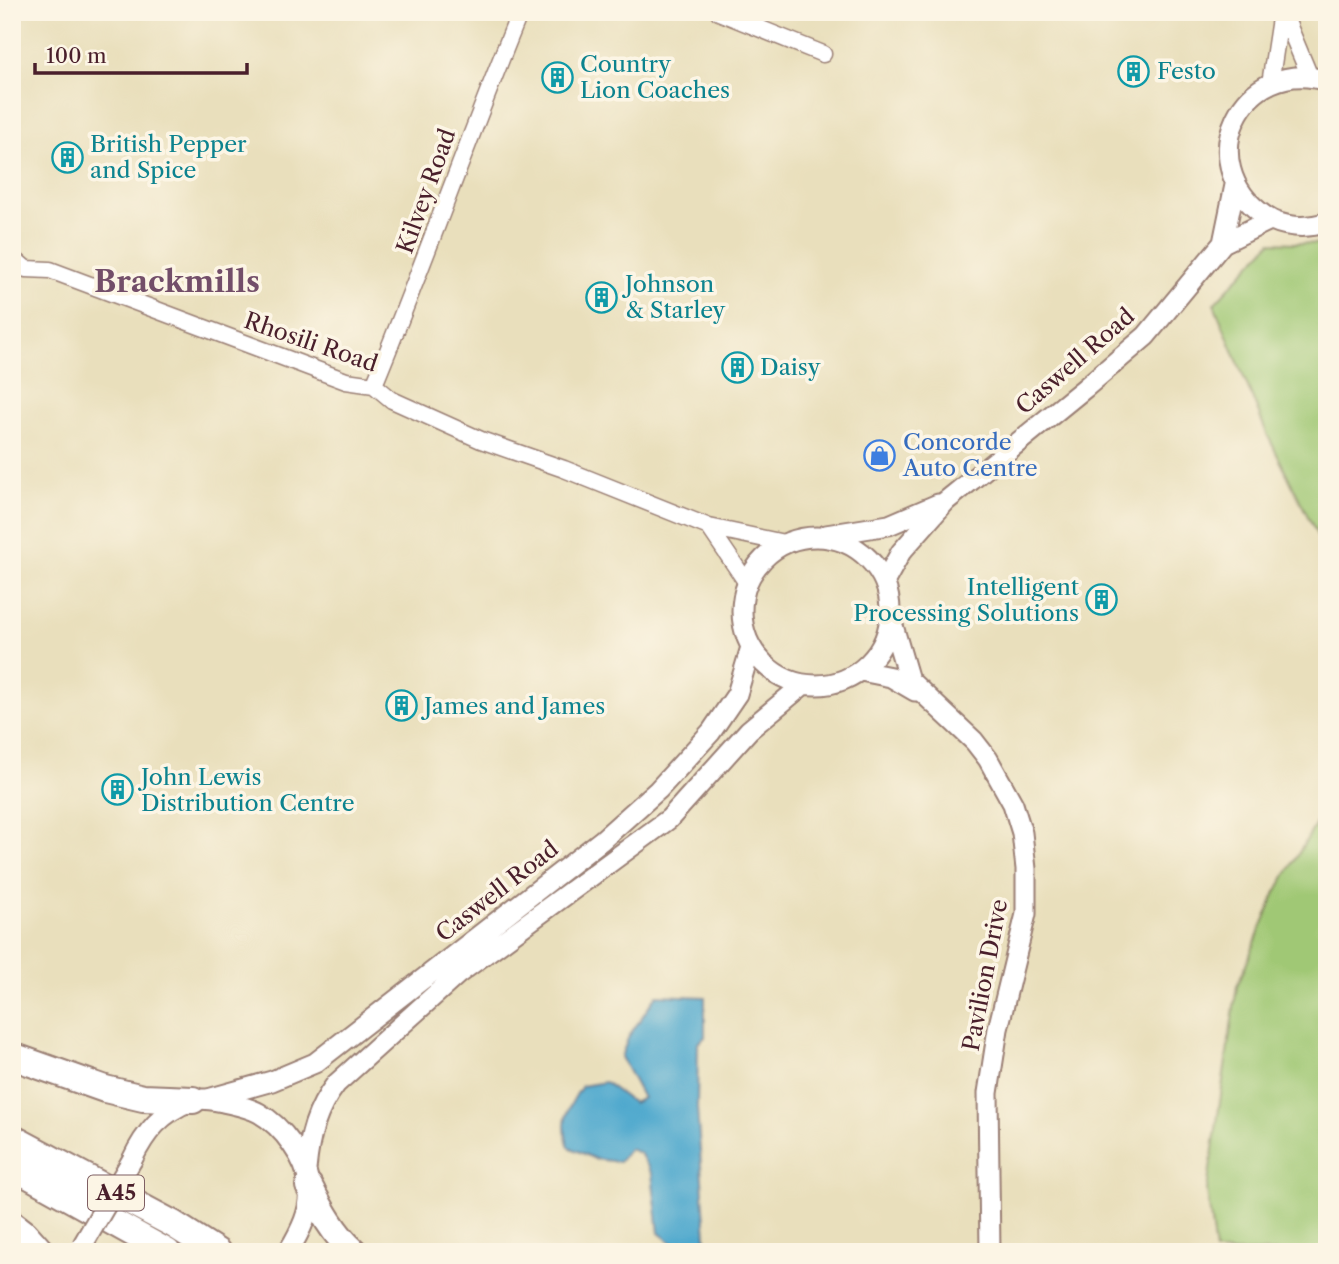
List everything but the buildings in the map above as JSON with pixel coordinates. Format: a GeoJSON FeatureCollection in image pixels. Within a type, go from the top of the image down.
{"type":"FeatureCollection","features":[{"type":"Feature","properties":{"kind":"highway"},"geometry":{"type":"LineString","coordinates":[[12,1056],[105,1089],[143,1098],[201,1099]]}},
{"type":"Feature","properties":{"kind":"highway","name":"A45"},"geometry":{"type":"LineString","coordinates":[[12,1139],[173,1224],[217,1252]]}},
{"type":"Feature","properties":{"kind":"highway","name":"A45"},"geometry":{"type":"LineString","coordinates":[[12,1166],[167,1252]]}},
{"type":"Feature","properties":{"kind":"highway"},"geometry":{"type":"LineString","coordinates":[[308,1178],[320,1208],[337,1234],[354,1252]]}},
{"type":"Feature","properties":{"kind":"highway"},"geometry":{"type":"LineString","coordinates":[[12,1224],[41,1252]]}},
{"type":"Feature","properties":{"kind":"street","name":"Kilvey Road"},"geometry":{"type":"LineString","coordinates":[[374,385],[520,12]]}},
{"type":"Feature","properties":{"kind":"street"},"geometry":{"type":"LineString","coordinates":[[719,12],[823,54]]}},
{"type":"Feature","properties":{"kind":"street"},"geometry":{"type":"LineString","coordinates":[[1282,12],[1318,79]]}},
{"type":"Feature","properties":{"kind":"street"},"geometry":{"type":"LineString","coordinates":[[1270,84],[1282,12]]}},
{"type":"Feature","properties":{"kind":"street"},"geometry":{"type":"LineString","coordinates":[[1318,79],[1289,78],[1270,84],[1250,97],[1236,116],[1228,139],[1228,162],[1235,185],[1249,206],[1270,220],[1293,227],[1316,226],[1327,222]]}},
{"type":"Feature","properties":{"kind":"street","name":"Caswell Road"},"geometry":{"type":"LineString","coordinates":[[1223,243],[1235,185]]}},
{"type":"Feature","properties":{"kind":"street","name":"Caswell Road"},"geometry":{"type":"LineString","coordinates":[[885,581],[901,551],[946,501],[1146,336],[1223,243],[1270,220]]}},
{"type":"Feature","properties":{"kind":"street","name":"Rhosili Road"},"geometry":{"type":"LineString","coordinates":[[12,257],[26,269],[50,270],[346,381],[374,385],[392,400],[481,440],[564,469],[709,527],[784,543]]}},
{"type":"Feature","properties":{"kind":"street","name":"Caswell Road"},"geometry":{"type":"LineString","coordinates":[[817,536],[889,525],[946,501]]}},
{"type":"Feature","properties":{"kind":"street"},"geometry":{"type":"LineString","coordinates":[[709,527],[747,583]]}},
{"type":"Feature","properties":{"kind":"street"},"geometry":{"type":"LineString","coordinates":[[817,536],[838,539],[857,549],[874,563],[885,581],[891,619],[886,639],[876,656],[861,671],[834,684],[803,685],[782,678],[764,665],[751,647],[743,626],[742,605],[747,583],[762,560],[784,543],[817,536]]}},
{"type":"Feature","properties":{"kind":"street","name":"Pavilion Drive"},"geometry":{"type":"LineString","coordinates":[[891,619],[909,680],[974,741],[988,759],[1013,804],[1022,833],[1026,869],[1026,914],[998,1030],[988,1093],[990,1252]]}},
{"type":"Feature","properties":{"kind":"street","name":"Caswell Road"},"geometry":{"type":"LineString","coordinates":[[81,1249],[141,1142],[160,1118],[201,1099],[272,1081],[315,1063],[602,840],[658,790],[711,732],[737,694],[751,647]]}},
{"type":"Feature","properties":{"kind":"street","name":"Pavilion Drive"},"geometry":{"type":"LineString","coordinates":[[861,671],[891,677],[928,699]]}},
{"type":"Feature","properties":{"kind":"street","name":"Caswell Road"},"geometry":{"type":"LineString","coordinates":[[288,1252],[306,1216],[308,1147],[316,1119],[325,1098],[336,1084],[458,974],[669,819],[749,730],[803,685]]}},
{"type":"Feature","properties":{"kind":"street"},"geometry":{"type":"LineString","coordinates":[[201,1099],[259,1113],[284,1135],[308,1178]]}},
{"type":"Feature","properties":{"kind":"green space"},"geometry":{"type":"Polygon","coordinates":[[[1271,242],[1320,244],[1327,248],[1327,555],[1268,436],[1214,304],[1271,242]]]}},
{"type":"Feature","properties":{"kind":"green space"},"geometry":{"type":"Polygon","coordinates":[[[1327,805],[1327,1252],[1215,1252],[1207,1190],[1237,986],[1276,892],[1327,805]]]}},
{"type":"Feature","properties":{"kind":"water"},"geometry":{"type":"Polygon","coordinates":[[[657,995],[705,997],[705,1037],[698,1043],[697,1108],[707,1251],[679,1248],[659,1233],[652,1174],[640,1153],[629,1149],[619,1162],[595,1159],[569,1147],[566,1138],[566,1115],[582,1086],[605,1082],[633,1103],[643,1098],[621,1057],[629,1036],[657,995]]]}},
{"type":"Feature","properties":{"kind":"place","name":"Festo"},"geometry":{"type":"Point","coordinates":[1134,71]}},
{"type":"Feature","properties":{"kind":"place","name":"Country Lion Coaches"},"geometry":{"type":"Point","coordinates":[557,77]}},
{"type":"Feature","properties":{"kind":"place","name":"British Pepper and Spice"},"geometry":{"type":"Point","coordinates":[67,157]}},
{"type":"Feature","properties":{"kind":"place","name":"Johnson & Starley"},"geometry":{"type":"Point","coordinates":[602,297]}},
{"type":"Feature","properties":{"kind":"place","name":"Daisy"},"geometry":{"type":"Point","coordinates":[737,367]}},
{"type":"Feature","properties":{"kind":"place","name":"Concorde Auto Centre"},"geometry":{"type":"Point","coordinates":[880,455]}},
{"type":"Feature","properties":{"kind":"place","name":"Intelligent Processing Solutions"},"geometry":{"type":"Point","coordinates":[1102,600]}},
{"type":"Feature","properties":{"kind":"place","name":"James and James"},"geometry":{"type":"Point","coordinates":[401,706]}},
{"type":"Feature","properties":{"kind":"place","name":"John Lewis Distribution Centre"},"geometry":{"type":"Point","coordinates":[118,790]}},
{"type":"Feature","properties":{"kind":"district","name":"Brackmills"},"geometry":{"type":"Point","coordinates":[177,282]}}]}
